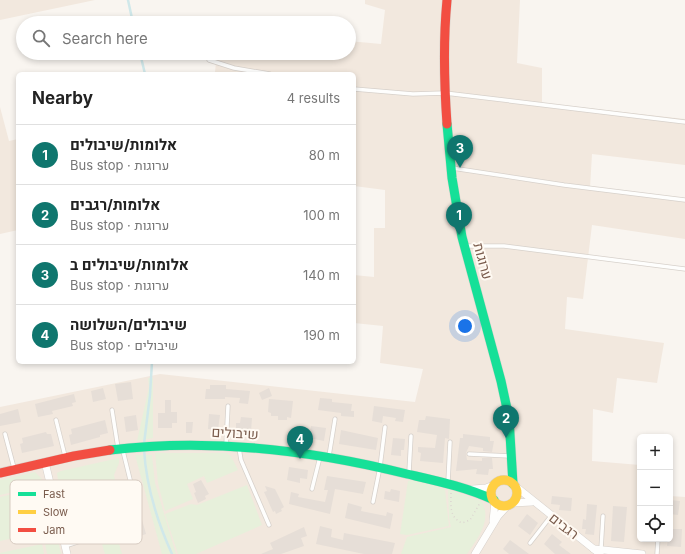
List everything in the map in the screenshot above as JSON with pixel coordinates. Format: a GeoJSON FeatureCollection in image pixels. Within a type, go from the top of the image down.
{"type":"FeatureCollection","features":[{"type":"Feature","properties":{"kind":"street","name":"ערוגות"},"geometry":{"type":"LineString","coordinates":[[447,0],[443,59],[451,168],[464,246],[505,400],[510,430],[510,455],[514,485]]}},
{"type":"Feature","properties":{"kind":"street","name":"שיבולים"},"geometry":{"type":"LineString","coordinates":[[0,473],[45,462],[120,449],[176,445],[239,446],[325,455],[450,484],[495,501]]}},
{"type":"Feature","properties":{"kind":"street","name":"ערוגות"},"geometry":{"type":"LineString","coordinates":[[496,483],[506,471],[510,455]]}},
{"type":"Feature","properties":{"kind":"street"},"geometry":{"type":"LineString","coordinates":[[45,462],[49,480]]}},
{"type":"Feature","properties":{"kind":"street"},"geometry":{"type":"LineString","coordinates":[[475,554],[491,527],[516,496],[514,485],[506,480],[496,483],[492,494],[495,501],[491,527]]}},
{"type":"Feature","properties":{"kind":"street","name":"שיבולים"},"geometry":{"type":"LineString","coordinates":[[466,489],[481,489],[496,483]]}},
{"type":"Feature","properties":{"kind":"street","name":"רגבים"},"geometry":{"type":"LineString","coordinates":[[514,485],[534,503],[596,552]]}},
{"type":"Feature","properties":{"kind":"street"},"geometry":{"type":"LineString","coordinates":[[495,501],[503,506],[524,501],[534,503]]}},
{"type":"Feature","properties":{"kind":"street"},"geometry":{"type":"LineString","coordinates":[[65,546],[67,554]]}},
{"type":"Feature","properties":{"kind":"street"},"geometry":{"type":"LineString","coordinates":[[596,552],[642,554]]}},
{"type":"Feature","properties":{"kind":"lane"},"geometry":{"type":"LineString","coordinates":[[209,60],[234,68],[258,72]]}},
{"type":"Feature","properties":{"kind":"lane"},"geometry":{"type":"LineString","coordinates":[[356,89],[413,94],[445,93],[685,122]]}},
{"type":"Feature","properties":{"kind":"lane"},"geometry":{"type":"LineString","coordinates":[[451,168],[564,185],[685,200]]}},
{"type":"Feature","properties":{"kind":"lane"},"geometry":{"type":"LineString","coordinates":[[464,246],[504,246],[685,269]]}},
{"type":"Feature","properties":{"kind":"lane"},"geometry":{"type":"LineString","coordinates":[[226,446],[228,406]]}},
{"type":"Feature","properties":{"kind":"lane"},"geometry":{"type":"LineString","coordinates":[[112,410],[120,449],[129,480]]}},
{"type":"Feature","properties":{"kind":"lane"},"geometry":{"type":"LineString","coordinates":[[312,489],[325,455],[334,419]]}},
{"type":"Feature","properties":{"kind":"lane"},"geometry":{"type":"LineString","coordinates":[[56,420],[65,458]]}},
{"type":"Feature","properties":{"kind":"lane"},"geometry":{"type":"LineString","coordinates":[[373,502],[380,467],[385,427]]}},
{"type":"Feature","properties":{"kind":"lane"},"geometry":{"type":"LineString","coordinates":[[5,434],[14,469]]}},
{"type":"Feature","properties":{"kind":"lane"},"geometry":{"type":"LineString","coordinates":[[409,474],[412,436]]}},
{"type":"Feature","properties":{"kind":"lane"},"geometry":{"type":"LineString","coordinates":[[450,442],[450,484]]}},
{"type":"Feature","properties":{"kind":"lane"},"geometry":{"type":"LineString","coordinates":[[239,446],[241,460],[269,525]]}},
{"type":"Feature","properties":{"kind":"lane"},"geometry":{"type":"LineString","coordinates":[[469,454],[510,455]]}},
{"type":"Feature","properties":{"kind":"lane"},"geometry":{"type":"LineString","coordinates":[[530,543],[551,516]]}},
{"type":"Feature","properties":{"kind":"lane"},"geometry":{"type":"LineString","coordinates":[[596,552],[603,516]]}},
{"type":"Feature","properties":{"kind":"lane"},"geometry":{"type":"LineString","coordinates":[[657,554],[658,542]]}},
{"type":"Feature","properties":{"kind":"lane"},"geometry":{"type":"LineString","coordinates":[[65,546],[71,544]]}},
{"type":"Feature","properties":{"kind":"path"},"geometry":{"type":"LineString","coordinates":[[450,484],[451,511],[454,519],[462,523],[470,520],[484,496]]}},
{"type":"Feature","properties":{"kind":"shaded area"},"geometry":{"type":"Polygon","coordinates":[[[0,0],[95,0],[16,16],[0,20],[0,0]]]}},
{"type":"Feature","properties":{"kind":"shaded area"},"geometry":{"type":"Polygon","coordinates":[[[365,0],[520,0],[517,63],[542,68],[542,103],[685,119],[685,165],[592,154],[590,188],[685,202],[685,239],[592,225],[583,299],[567,297],[565,329],[664,343],[657,383],[617,378],[613,413],[593,409],[592,461],[637,465],[637,542],[673,542],[673,496],[685,497],[685,554],[0,554],[0,407],[160,374],[415,402],[423,369],[380,363],[383,326],[356,323],[356,275],[374,277],[374,228],[385,228],[385,190],[356,186],[356,72],[215,72],[216,60],[356,60],[356,42],[381,44],[385,10],[365,4],[365,0]]]}},
{"type":"Feature","properties":{"kind":"shaded area"},"geometry":{"type":"Polygon","coordinates":[[[0,107],[9,141],[16,139],[16,230],[0,234],[0,107]]]}},
{"type":"Feature","properties":{"kind":"green space"},"geometry":{"type":"Polygon","coordinates":[[[148,378],[153,378],[153,438],[137,441],[149,387],[148,378]]]}},
{"type":"Feature","properties":{"kind":"green space"},"geometry":{"type":"Polygon","coordinates":[[[155,453],[226,453],[231,456],[238,470],[207,483],[204,476],[187,484],[193,499],[165,511],[158,483],[155,453]]]}},
{"type":"Feature","properties":{"kind":"green space"},"geometry":{"type":"Polygon","coordinates":[[[135,455],[152,455],[155,483],[176,554],[162,554],[135,455]]]}},
{"type":"Feature","properties":{"kind":"green space"},"geometry":{"type":"Polygon","coordinates":[[[119,458],[119,463],[114,475],[115,480],[58,480],[57,473],[119,458]]]}},
{"type":"Feature","properties":{"kind":"green space"},"geometry":{"type":"Polygon","coordinates":[[[35,472],[42,479],[10,480],[10,493],[0,495],[0,480],[35,472]]]}},
{"type":"Feature","properties":{"kind":"green space"},"geometry":{"type":"Polygon","coordinates":[[[414,479],[445,489],[449,526],[407,535],[400,534],[408,481],[414,479]]]}},
{"type":"Feature","properties":{"kind":"green space"},"geometry":{"type":"Polygon","coordinates":[[[247,485],[262,525],[196,554],[178,554],[165,514],[191,504],[197,505],[247,485]]]}},
{"type":"Feature","properties":{"kind":"green space"},"geometry":{"type":"Polygon","coordinates":[[[448,489],[481,501],[484,508],[485,521],[476,542],[467,554],[401,554],[407,537],[451,527],[449,518],[448,489]]]}},
{"type":"Feature","properties":{"kind":"green space"},"geometry":{"type":"Polygon","coordinates":[[[10,495],[10,539],[0,541],[0,497],[10,495]]]}},
{"type":"Feature","properties":{"kind":"green space"},"geometry":{"type":"Polygon","coordinates":[[[42,544],[44,554],[0,554],[0,553],[42,544]]]}},
{"type":"Feature","properties":{"kind":"green space"},"geometry":{"type":"Polygon","coordinates":[[[45,544],[59,544],[61,554],[47,554],[45,544]]]}},
{"type":"Feature","properties":{"kind":"green space"},"geometry":{"type":"Polygon","coordinates":[[[102,544],[119,544],[122,554],[105,554],[102,544]]]}},
{"type":"Feature","properties":{"kind":"building"},"geometry":{"type":"Polygon","coordinates":[[[131,382],[133,399],[118,401],[115,384],[131,382]]]}},
{"type":"Feature","properties":{"kind":"building"},"geometry":{"type":"Polygon","coordinates":[[[210,385],[226,385],[226,389],[250,391],[248,404],[239,403],[240,398],[225,397],[225,399],[205,399],[206,389],[210,389],[210,385]]]}},
{"type":"Feature","properties":{"kind":"building"},"geometry":{"type":"Polygon","coordinates":[[[103,388],[106,399],[93,402],[91,391],[103,388]]]}},
{"type":"Feature","properties":{"kind":"building"},"geometry":{"type":"Polygon","coordinates":[[[269,388],[272,396],[262,400],[259,393],[269,388]]]}},
{"type":"Feature","properties":{"kind":"building"},"geometry":{"type":"Polygon","coordinates":[[[74,394],[76,402],[72,403],[73,406],[52,411],[53,414],[38,417],[35,404],[74,394]]]}},
{"type":"Feature","properties":{"kind":"building"},"geometry":{"type":"Polygon","coordinates":[[[320,398],[332,399],[332,402],[352,404],[351,411],[354,411],[354,417],[341,416],[341,413],[318,410],[320,398]]]}},
{"type":"Feature","properties":{"kind":"building"},"geometry":{"type":"Polygon","coordinates":[[[269,399],[293,401],[291,418],[287,417],[287,420],[278,420],[278,416],[271,416],[271,413],[268,412],[269,399]]]}},
{"type":"Feature","properties":{"kind":"building"},"geometry":{"type":"Polygon","coordinates":[[[165,400],[171,400],[171,412],[177,412],[177,423],[172,423],[172,428],[158,428],[158,413],[165,413],[165,400]]]}},
{"type":"Feature","properties":{"kind":"building"},"geometry":{"type":"Polygon","coordinates":[[[374,406],[405,410],[403,422],[395,421],[396,418],[383,416],[382,423],[372,421],[374,406]]]}},
{"type":"Feature","properties":{"kind":"building"},"geometry":{"type":"Polygon","coordinates":[[[18,409],[21,422],[0,426],[0,414],[18,409]]]}},
{"type":"Feature","properties":{"kind":"building"},"geometry":{"type":"Polygon","coordinates":[[[209,414],[220,415],[218,430],[208,429],[209,414]]]}},
{"type":"Feature","properties":{"kind":"building"},"geometry":{"type":"Polygon","coordinates":[[[136,415],[138,430],[126,432],[124,417],[136,415]]]}},
{"type":"Feature","properties":{"kind":"building"},"geometry":{"type":"Polygon","coordinates":[[[426,416],[450,419],[449,439],[445,438],[443,463],[420,461],[421,453],[418,452],[418,447],[435,448],[437,435],[417,432],[419,420],[425,420],[426,416]]]}},
{"type":"Feature","properties":{"kind":"building"},"geometry":{"type":"Polygon","coordinates":[[[241,417],[252,418],[251,431],[236,429],[236,423],[240,423],[241,417]]]}},
{"type":"Feature","properties":{"kind":"building"},"geometry":{"type":"Polygon","coordinates":[[[105,420],[108,433],[100,435],[100,437],[71,445],[69,435],[72,434],[71,429],[105,420]]]}},
{"type":"Feature","properties":{"kind":"building"},"geometry":{"type":"Polygon","coordinates":[[[186,422],[193,422],[192,433],[186,433],[186,422]]]}},
{"type":"Feature","properties":{"kind":"building"},"geometry":{"type":"Polygon","coordinates":[[[311,426],[326,428],[324,441],[309,438],[311,426]]]}},
{"type":"Feature","properties":{"kind":"building"},"geometry":{"type":"Polygon","coordinates":[[[341,430],[378,438],[376,450],[339,444],[341,430]]]}},
{"type":"Feature","properties":{"kind":"building"},"geometry":{"type":"Polygon","coordinates":[[[46,432],[47,434],[51,434],[54,446],[22,453],[20,444],[23,443],[22,438],[46,432]]]}},
{"type":"Feature","properties":{"kind":"building"},"geometry":{"type":"Polygon","coordinates":[[[463,434],[490,437],[490,441],[494,441],[492,452],[483,451],[483,448],[469,446],[466,453],[467,460],[482,461],[482,458],[492,458],[493,469],[489,469],[488,475],[476,474],[477,469],[456,471],[460,438],[463,438],[463,434]]]}},
{"type":"Feature","properties":{"kind":"building"},"geometry":{"type":"Polygon","coordinates":[[[393,438],[405,439],[404,450],[401,450],[401,456],[391,455],[393,438]]]}},
{"type":"Feature","properties":{"kind":"building"},"geometry":{"type":"Polygon","coordinates":[[[289,467],[308,470],[307,479],[300,478],[300,483],[287,480],[289,467]]]}},
{"type":"Feature","properties":{"kind":"building"},"geometry":{"type":"Polygon","coordinates":[[[327,476],[366,482],[363,494],[335,489],[330,514],[289,504],[291,492],[299,494],[298,497],[325,502],[328,490],[324,490],[327,476]]]}},
{"type":"Feature","properties":{"kind":"building"},"geometry":{"type":"Polygon","coordinates":[[[201,480],[209,494],[205,496],[206,499],[198,503],[194,493],[196,492],[193,484],[201,480]]]}},
{"type":"Feature","properties":{"kind":"building"},"geometry":{"type":"Polygon","coordinates":[[[265,486],[275,489],[284,507],[281,509],[282,511],[276,514],[275,511],[273,512],[264,492],[267,491],[265,486]]]}},
{"type":"Feature","properties":{"kind":"building"},"geometry":{"type":"Polygon","coordinates":[[[391,489],[400,491],[399,502],[384,499],[385,491],[390,492],[391,489]]]}},
{"type":"Feature","properties":{"kind":"building"},"geometry":{"type":"Polygon","coordinates":[[[552,496],[572,498],[571,511],[559,510],[560,505],[551,504],[552,496]]]}},
{"type":"Feature","properties":{"kind":"building"},"geometry":{"type":"Polygon","coordinates":[[[673,500],[680,501],[678,515],[673,514],[673,500]]]}},
{"type":"Feature","properties":{"kind":"building"},"geometry":{"type":"Polygon","coordinates":[[[348,503],[362,507],[361,511],[386,516],[387,512],[393,514],[390,529],[345,518],[348,503]]]}},
{"type":"Feature","properties":{"kind":"building"},"geometry":{"type":"Polygon","coordinates":[[[587,504],[597,505],[594,535],[585,534],[586,529],[582,529],[583,519],[586,520],[587,504]]]}},
{"type":"Feature","properties":{"kind":"building"},"geometry":{"type":"Polygon","coordinates":[[[613,506],[627,507],[624,542],[611,541],[613,506]]]}},
{"type":"Feature","properties":{"kind":"building"},"geometry":{"type":"Polygon","coordinates":[[[527,514],[538,523],[530,535],[518,526],[527,514]]]}},
{"type":"Feature","properties":{"kind":"building"},"geometry":{"type":"Polygon","coordinates":[[[142,520],[146,534],[142,535],[142,520]]]}},
{"type":"Feature","properties":{"kind":"building"},"geometry":{"type":"Polygon","coordinates":[[[320,526],[332,529],[331,537],[343,540],[344,533],[395,543],[392,554],[364,554],[316,544],[320,526]]]}},
{"type":"Feature","properties":{"kind":"building"},"geometry":{"type":"Polygon","coordinates":[[[304,527],[307,536],[301,538],[304,546],[281,554],[261,554],[273,549],[270,543],[304,527]]]}},
{"type":"Feature","properties":{"kind":"building"},"geometry":{"type":"Polygon","coordinates":[[[673,529],[682,529],[681,547],[667,546],[668,542],[673,542],[673,529]]]}},
{"type":"Feature","properties":{"kind":"building"},"geometry":{"type":"Polygon","coordinates":[[[552,534],[562,542],[559,545],[571,554],[555,554],[544,544],[552,534]]]}},
{"type":"Feature","properties":{"kind":"building"},"geometry":{"type":"Polygon","coordinates":[[[510,540],[529,554],[509,554],[503,549],[510,540]]]}},
{"type":"Feature","properties":{"kind":"waterway"},"geometry":{"type":"LineString","coordinates":[[128,0],[131,16]]}},
{"type":"Feature","properties":{"kind":"waterway"},"geometry":{"type":"LineString","coordinates":[[142,60],[145,72]]}},
{"type":"Feature","properties":{"kind":"waterway"},"geometry":{"type":"LineString","coordinates":[[144,444],[152,364]]}},
{"type":"Feature","properties":{"kind":"waterway"},"geometry":{"type":"LineString","coordinates":[[144,449],[147,476],[153,503],[172,554]]}},
{"type":"Feature","properties":{"kind":"traffic: fast"},"geometry":{"type":"LineString","coordinates":[[447,124],[452,178],[462,237],[501,381],[509,418],[513,484]]}},
{"type":"Feature","properties":{"kind":"traffic: fast"},"geometry":{"type":"LineString","coordinates":[[110,450],[185,445],[260,448],[334,458],[371,466],[462,488],[494,500]]}},
{"type":"Feature","properties":{"kind":"traffic: slow"},"geometry":{"type":"LineString","coordinates":[[504,480],[513,484],[517,493],[513,502],[504,506],[495,502],[491,493],[495,484],[504,480]]}},
{"type":"Feature","properties":{"kind":"traffic: jam"},"geometry":{"type":"LineString","coordinates":[[447,0],[444,62],[447,124]]}},
{"type":"Feature","properties":{"kind":"traffic: jam"},"geometry":{"type":"LineString","coordinates":[[0,473],[74,456],[110,450]]}},
{"type":"Feature","properties":{"kind":"place","name":"אלומות/שיבולים ב"},"geometry":{"type":"Point","coordinates":[460,168]}},
{"type":"Feature","properties":{"kind":"place","name":"אלומות/שיבולים"},"geometry":{"type":"Point","coordinates":[459,235]}},
{"type":"Feature","properties":{"kind":"place","name":"אלומות/רגבים"},"geometry":{"type":"Point","coordinates":[506,438]}},
{"type":"Feature","properties":{"kind":"place","name":"שיבולים/השלושה"},"geometry":{"type":"Point","coordinates":[300,459]}}]}
